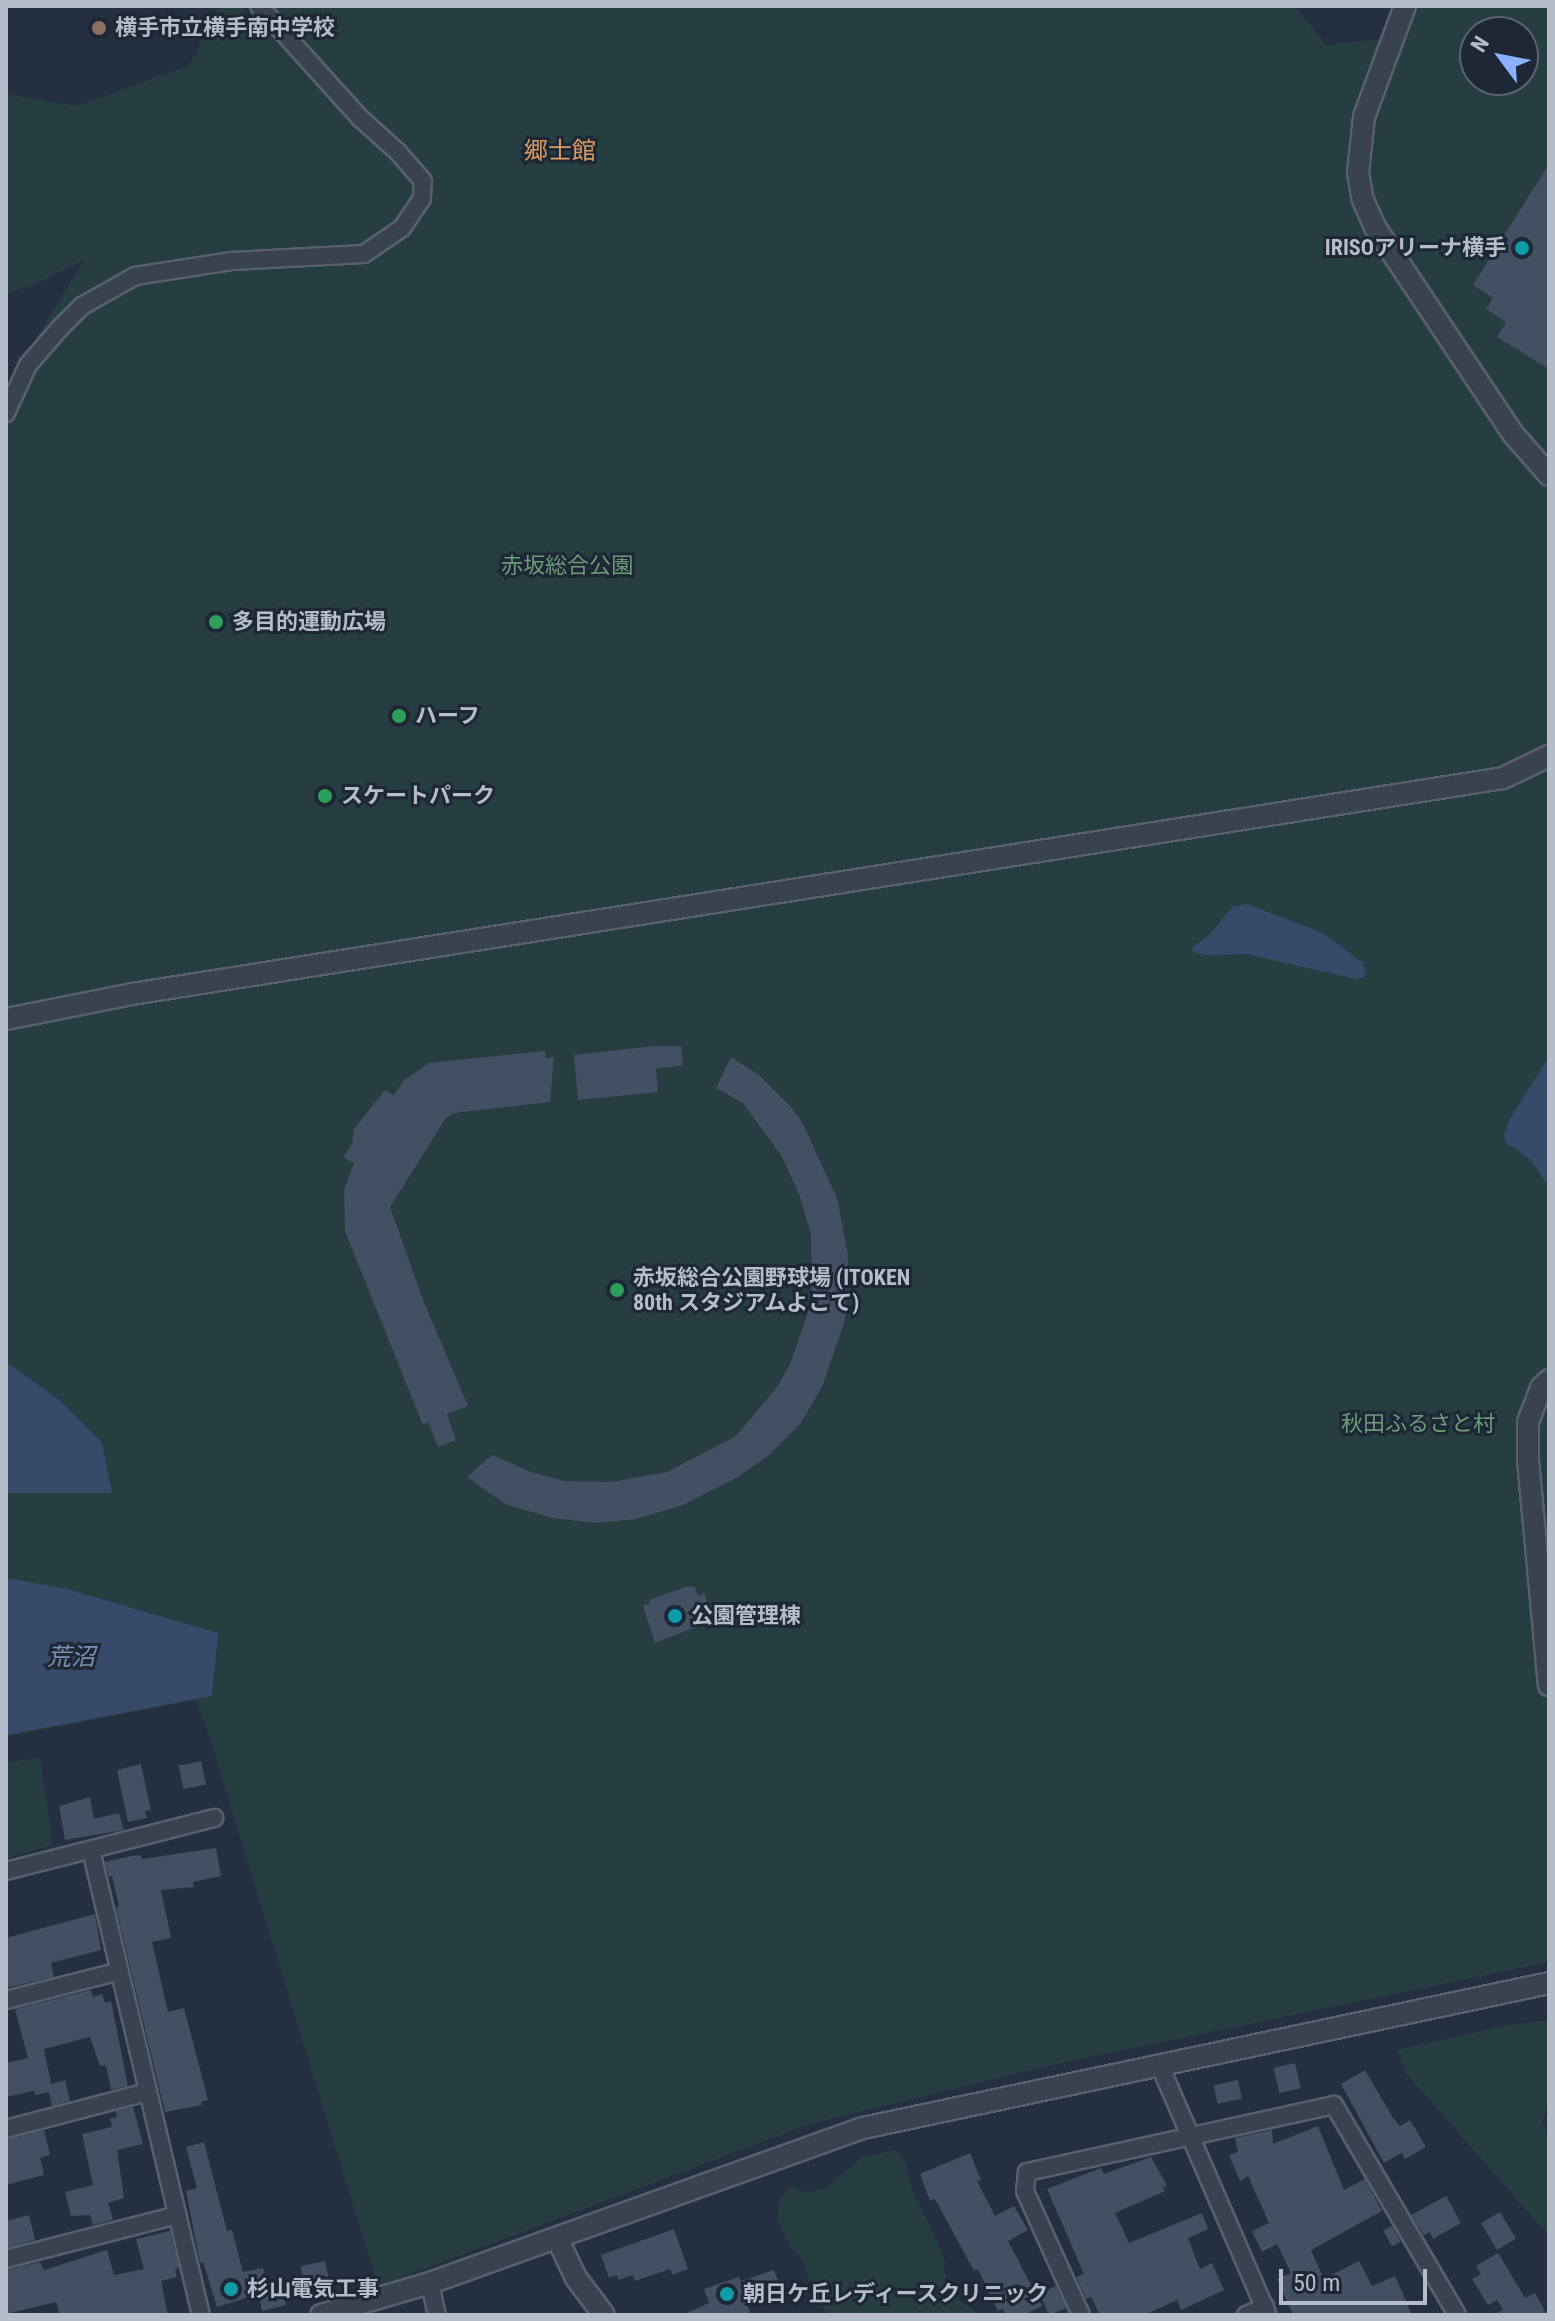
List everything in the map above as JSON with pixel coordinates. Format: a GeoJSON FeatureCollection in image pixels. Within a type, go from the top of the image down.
{"type":"FeatureCollection","features":[{"type":"Feature","properties":{"kind":"street"},"geometry":{"type":"LineString","coordinates":[[6,413],[28,365],[60,328],[82,306],[135,276],[232,261],[364,254],[402,228],[422,198],[423,181],[398,152],[360,118],[259,6]]}},
{"type":"Feature","properties":{"kind":"street"},"geometry":{"type":"LineString","coordinates":[[1405,6],[1364,117],[1358,173],[1363,200],[1375,227],[1513,434],[1549,475]]}},
{"type":"Feature","properties":{"kind":"street"},"geometry":{"type":"LineString","coordinates":[[6,1019],[148,991],[1503,778],[1549,756]]}},
{"type":"Feature","properties":{"kind":"street"},"geometry":{"type":"LineString","coordinates":[[1549,1380],[1541,1388],[1528,1422],[1528,1460],[1549,1685]]}},
{"type":"Feature","properties":{"kind":"street"},"geometry":{"type":"LineString","coordinates":[[6,1871],[214,1818]]}},
{"type":"Feature","properties":{"kind":"street"},"geometry":{"type":"LineString","coordinates":[[91,1850],[117,1972],[201,2315]]}},
{"type":"Feature","properties":{"kind":"street"},"geometry":{"type":"LineString","coordinates":[[6,2000],[117,1972]]}},
{"type":"Feature","properties":{"kind":"street"},"geometry":{"type":"LineString","coordinates":[[321,2315],[430,2283],[863,2128],[1549,1983]]}},
{"type":"Feature","properties":{"kind":"street"},"geometry":{"type":"LineString","coordinates":[[1160,2066],[1266,2311],[1246,2315]]}},
{"type":"Feature","properties":{"kind":"street"},"geometry":{"type":"LineString","coordinates":[[6,2129],[147,2092]]}},
{"type":"Feature","properties":{"kind":"street"},"geometry":{"type":"LineString","coordinates":[[1081,2315],[1025,2191],[1027,2172],[1334,2105],[1457,2315]]}},
{"type":"Feature","properties":{"kind":"street"},"geometry":{"type":"LineString","coordinates":[[6,2259],[177,2215]]}},
{"type":"Feature","properties":{"kind":"street"},"geometry":{"type":"LineString","coordinates":[[557,2238],[576,2278],[604,2315]]}},
{"type":"Feature","properties":{"kind":"street"},"geometry":{"type":"LineString","coordinates":[[430,2283],[437,2315]]}},
{"type":"Feature","properties":{"kind":"green space","name":"赤坂総合公園"},"geometry":{"type":"Polygon","coordinates":[[[219,6],[241,6],[251,20],[266,6],[1295,6],[1326,45],[1381,39],[1395,6],[1549,6],[1549,1962],[1052,2065],[813,2123],[378,2286],[207,1729],[195,1700],[6,1737],[6,387],[85,259],[32,286],[6,293],[6,94],[77,106],[190,65],[219,6]]]}},
{"type":"Feature","properties":{"kind":"green space"},"geometry":{"type":"Polygon","coordinates":[[[40,1757],[53,1845],[6,1858],[6,1763],[40,1757]]]}},
{"type":"Feature","properties":{"kind":"green space"},"geometry":{"type":"Polygon","coordinates":[[[1549,2020],[1549,2103],[1542,2123],[1549,2138],[1549,2236],[1406,2073],[1397,2050],[1509,2025],[1549,2020]]]}},
{"type":"Feature","properties":{"kind":"green space"},"geometry":{"type":"Polygon","coordinates":[[[896,2150],[906,2162],[911,2187],[940,2248],[945,2263],[943,2271],[960,2301],[981,2315],[829,2315],[811,2292],[804,2262],[791,2248],[777,2219],[779,2201],[791,2186],[806,2193],[826,2188],[861,2158],[896,2150]]]}},
{"type":"Feature","properties":{"kind":"water"},"geometry":{"type":"Polygon","coordinates":[[[1247,904],[1323,933],[1363,963],[1366,976],[1356,979],[1246,954],[1206,955],[1193,952],[1192,948],[1211,933],[1232,907],[1247,904]]]}},
{"type":"Feature","properties":{"kind":"water"},"geometry":{"type":"Polygon","coordinates":[[[1549,1057],[1549,1187],[1531,1160],[1506,1143],[1504,1135],[1509,1120],[1549,1057]]]}},
{"type":"Feature","properties":{"kind":"water"},"geometry":{"type":"Polygon","coordinates":[[[6,1362],[59,1400],[102,1443],[112,1493],[6,1493],[6,1362]]]}},
{"type":"Feature","properties":{"kind":"water","name":"荒沼"},"geometry":{"type":"Polygon","coordinates":[[[6,1578],[67,1589],[218,1633],[212,1696],[6,1735],[6,1578]]]}},
{"type":"Feature","properties":{"kind":"building","name":"IRISOアリーナ横手"},"geometry":{"type":"Polygon","coordinates":[[[1549,164],[1549,369],[1497,337],[1506,322],[1486,309],[1493,298],[1473,285],[1549,164]]]}},
{"type":"Feature","properties":{"kind":"building"},"geometry":{"type":"Polygon","coordinates":[[[681,1046],[683,1065],[656,1069],[658,1092],[578,1100],[574,1055],[681,1046]]]}},
{"type":"Feature","properties":{"kind":"building"},"geometry":{"type":"Polygon","coordinates":[[[545,1051],[546,1058],[554,1057],[550,1102],[454,1113],[446,1118],[390,1207],[423,1300],[468,1406],[447,1414],[456,1440],[438,1447],[428,1422],[423,1425],[345,1231],[344,1190],[354,1163],[343,1157],[352,1144],[354,1129],[385,1090],[394,1095],[403,1081],[429,1063],[545,1051]]]}},
{"type":"Feature","properties":{"kind":"building"},"geometry":{"type":"Polygon","coordinates":[[[731,1057],[759,1075],[790,1106],[802,1122],[837,1198],[848,1255],[845,1320],[822,1387],[800,1424],[768,1456],[736,1478],[683,1505],[636,1519],[595,1523],[553,1518],[505,1504],[467,1477],[492,1455],[531,1472],[564,1481],[611,1482],[667,1472],[736,1436],[777,1387],[790,1364],[812,1301],[811,1234],[799,1194],[781,1155],[743,1103],[716,1088],[731,1057]]]}},
{"type":"Feature","properties":{"kind":"building","name":"公園管理棟"},"geometry":{"type":"Polygon","coordinates":[[[688,1586],[695,1587],[698,1596],[704,1593],[709,1606],[721,1601],[727,1615],[655,1643],[643,1606],[650,1603],[649,1600],[688,1586]]]}},
{"type":"Feature","properties":{"kind":"building"},"geometry":{"type":"Polygon","coordinates":[[[201,1761],[206,1784],[183,1789],[179,1766],[201,1761]]]}},
{"type":"Feature","properties":{"kind":"building"},"geometry":{"type":"Polygon","coordinates":[[[141,1764],[151,1810],[145,1811],[147,1818],[128,1822],[117,1770],[141,1764]]]}},
{"type":"Feature","properties":{"kind":"building"},"geometry":{"type":"Polygon","coordinates":[[[90,1797],[94,1819],[119,1813],[124,1830],[65,1840],[59,1806],[90,1797]]]}},
{"type":"Feature","properties":{"kind":"building"},"geometry":{"type":"Polygon","coordinates":[[[216,1848],[221,1876],[193,1882],[194,1887],[161,1890],[171,1938],[152,1942],[168,2012],[184,2008],[208,2100],[201,2102],[202,2105],[165,2112],[116,1908],[119,1906],[112,1876],[109,1877],[105,1862],[131,1856],[140,1855],[142,1859],[216,1848]]]}},
{"type":"Feature","properties":{"kind":"building"},"geometry":{"type":"Polygon","coordinates":[[[95,1914],[101,1950],[51,1963],[54,1977],[6,1988],[6,1938],[95,1914]]]}},
{"type":"Feature","properties":{"kind":"building"},"geometry":{"type":"Polygon","coordinates":[[[91,1990],[93,1997],[102,1994],[105,2003],[111,2001],[128,2086],[111,2090],[106,2065],[100,2066],[90,2037],[44,2049],[51,2084],[65,2080],[70,2101],[52,2106],[49,2092],[35,2095],[34,2091],[6,2097],[6,2063],[28,2058],[15,2009],[91,1990]]]}},
{"type":"Feature","properties":{"kind":"building"},"geometry":{"type":"Polygon","coordinates":[[[1295,2063],[1301,2088],[1279,2093],[1274,2068],[1295,2063]]]}},
{"type":"Feature","properties":{"kind":"building"},"geometry":{"type":"Polygon","coordinates":[[[1365,2070],[1393,2118],[1400,2126],[1410,2120],[1426,2147],[1405,2159],[1402,2153],[1384,2163],[1341,2084],[1365,2070]]]}},
{"type":"Feature","properties":{"kind":"building"},"geometry":{"type":"Polygon","coordinates":[[[1238,2080],[1242,2099],[1217,2104],[1214,2085],[1238,2080]]]}},
{"type":"Feature","properties":{"kind":"building"},"geometry":{"type":"Polygon","coordinates":[[[133,2107],[143,2144],[117,2150],[124,2198],[108,2203],[113,2220],[93,2225],[90,2215],[71,2216],[65,2192],[93,2185],[82,2134],[112,2127],[110,2119],[117,2117],[116,2111],[133,2107]]]}},
{"type":"Feature","properties":{"kind":"building"},"geometry":{"type":"Polygon","coordinates":[[[1318,2126],[1344,2190],[1365,2179],[1382,2211],[1311,2250],[1324,2279],[1359,2261],[1372,2286],[1395,2276],[1412,2315],[1293,2315],[1277,2279],[1291,2273],[1277,2244],[1262,2252],[1252,2231],[1269,2223],[1248,2176],[1240,2181],[1229,2155],[1238,2152],[1235,2138],[1272,2130],[1273,2144],[1318,2126]]]}},
{"type":"Feature","properties":{"kind":"building"},"geometry":{"type":"Polygon","coordinates":[[[44,2130],[50,2155],[40,2158],[44,2175],[6,2185],[6,2140],[44,2130]]]}},
{"type":"Feature","properties":{"kind":"building"},"geometry":{"type":"Polygon","coordinates":[[[204,2142],[227,2231],[232,2230],[243,2272],[263,2268],[267,2290],[282,2286],[286,2305],[262,2311],[259,2294],[217,2307],[203,2262],[200,2263],[186,2191],[197,2188],[186,2147],[204,2142]]]}},
{"type":"Feature","properties":{"kind":"building"},"geometry":{"type":"Polygon","coordinates":[[[970,2153],[981,2180],[977,2181],[995,2216],[1014,2206],[1028,2230],[1008,2241],[1042,2306],[1024,2315],[1006,2315],[1003,2309],[998,2311],[978,2269],[974,2271],[935,2199],[930,2201],[920,2174],[970,2153]]]}},
{"type":"Feature","properties":{"kind":"building"},"geometry":{"type":"Polygon","coordinates":[[[1151,2157],[1167,2186],[1163,2187],[1165,2191],[1115,2213],[1129,2243],[1202,2213],[1208,2229],[1188,2238],[1200,2269],[1212,2263],[1224,2290],[1181,2310],[1177,2300],[1144,2315],[1100,2315],[1091,2297],[1086,2299],[1076,2277],[1084,2274],[1047,2189],[1101,2168],[1104,2174],[1151,2157]]]}},
{"type":"Feature","properties":{"kind":"building"},"geometry":{"type":"Polygon","coordinates":[[[1446,2196],[1461,2223],[1433,2239],[1430,2232],[1424,2235],[1411,2215],[1446,2196]]]}},
{"type":"Feature","properties":{"kind":"building"},"geometry":{"type":"Polygon","coordinates":[[[1500,2212],[1516,2239],[1497,2250],[1481,2223],[1500,2212]]]}},
{"type":"Feature","properties":{"kind":"building"},"geometry":{"type":"Polygon","coordinates":[[[29,2215],[35,2240],[6,2248],[6,2221],[29,2215]]]}},
{"type":"Feature","properties":{"kind":"building"},"geometry":{"type":"Polygon","coordinates":[[[1392,2226],[1401,2242],[1392,2247],[1383,2231],[1392,2226]]]}},
{"type":"Feature","properties":{"kind":"building"},"geometry":{"type":"Polygon","coordinates":[[[674,2229],[688,2269],[672,2275],[670,2269],[635,2281],[633,2275],[618,2280],[617,2275],[609,2278],[601,2255],[674,2229]]]}},
{"type":"Feature","properties":{"kind":"building"},"geometry":{"type":"Polygon","coordinates":[[[170,2231],[179,2268],[175,2269],[177,2277],[161,2281],[168,2315],[60,2315],[56,2302],[6,2314],[6,2270],[40,2262],[44,2270],[107,2250],[114,2275],[144,2269],[136,2239],[170,2231]]]}},
{"type":"Feature","properties":{"kind":"building"},"geometry":{"type":"Polygon","coordinates":[[[1498,2253],[1525,2298],[1535,2293],[1547,2315],[1492,2315],[1503,2310],[1497,2300],[1488,2305],[1472,2279],[1481,2274],[1476,2266],[1498,2253]]]}},
{"type":"Feature","properties":{"kind":"building"},"geometry":{"type":"Polygon","coordinates":[[[325,2261],[331,2290],[307,2296],[301,2266],[325,2261]]]}},
{"type":"Feature","properties":{"kind":"building","name":"朝日ケ丘レディースクリニック"},"geometry":{"type":"Polygon","coordinates":[[[774,2270],[779,2283],[744,2296],[751,2315],[682,2315],[709,2303],[704,2289],[739,2277],[741,2281],[774,2270]]]}},
{"type":"Feature","properties":{"kind":"building"},"geometry":{"type":"Polygon","coordinates":[[[1056,2286],[1066,2308],[1049,2315],[1040,2293],[1056,2286]]]}},
{"type":"Feature","properties":{"kind":"place","name":"横手市立横手南中学校"},"geometry":{"type":"Point","coordinates":[99,28]}},
{"type":"Feature","properties":{"kind":"place","name":"IRISOアリーナ横手"},"geometry":{"type":"Point","coordinates":[1522,248]}},
{"type":"Feature","properties":{"kind":"place","name":"多目的運動広場"},"geometry":{"type":"Point","coordinates":[216,622]}},
{"type":"Feature","properties":{"kind":"place","name":"ハーフ"},"geometry":{"type":"Point","coordinates":[399,716]}},
{"type":"Feature","properties":{"kind":"place","name":"スケートパーク"},"geometry":{"type":"Point","coordinates":[325,796]}},
{"type":"Feature","properties":{"kind":"place","name":"赤坂総合公園野球場 (ITOKEN 80th スタジアムよこて)"},"geometry":{"type":"Point","coordinates":[617,1290]}},
{"type":"Feature","properties":{"kind":"place","name":"公園管理棟"},"geometry":{"type":"Point","coordinates":[675,1616]}},
{"type":"Feature","properties":{"kind":"place","name":"杉山電気工事"},"geometry":{"type":"Point","coordinates":[231,2289]}},
{"type":"Feature","properties":{"kind":"place","name":"朝日ケ丘レディースクリニック"},"geometry":{"type":"Point","coordinates":[727,2294]}},
{"type":"Feature","properties":{"kind":"district","name":"郷士館"},"geometry":{"type":"Point","coordinates":[560,152]}},
{"type":"Feature","properties":{"kind":"park label","name":"秋田ふるさと村"},"geometry":{"type":"Point","coordinates":[1418,1424]}}]}
